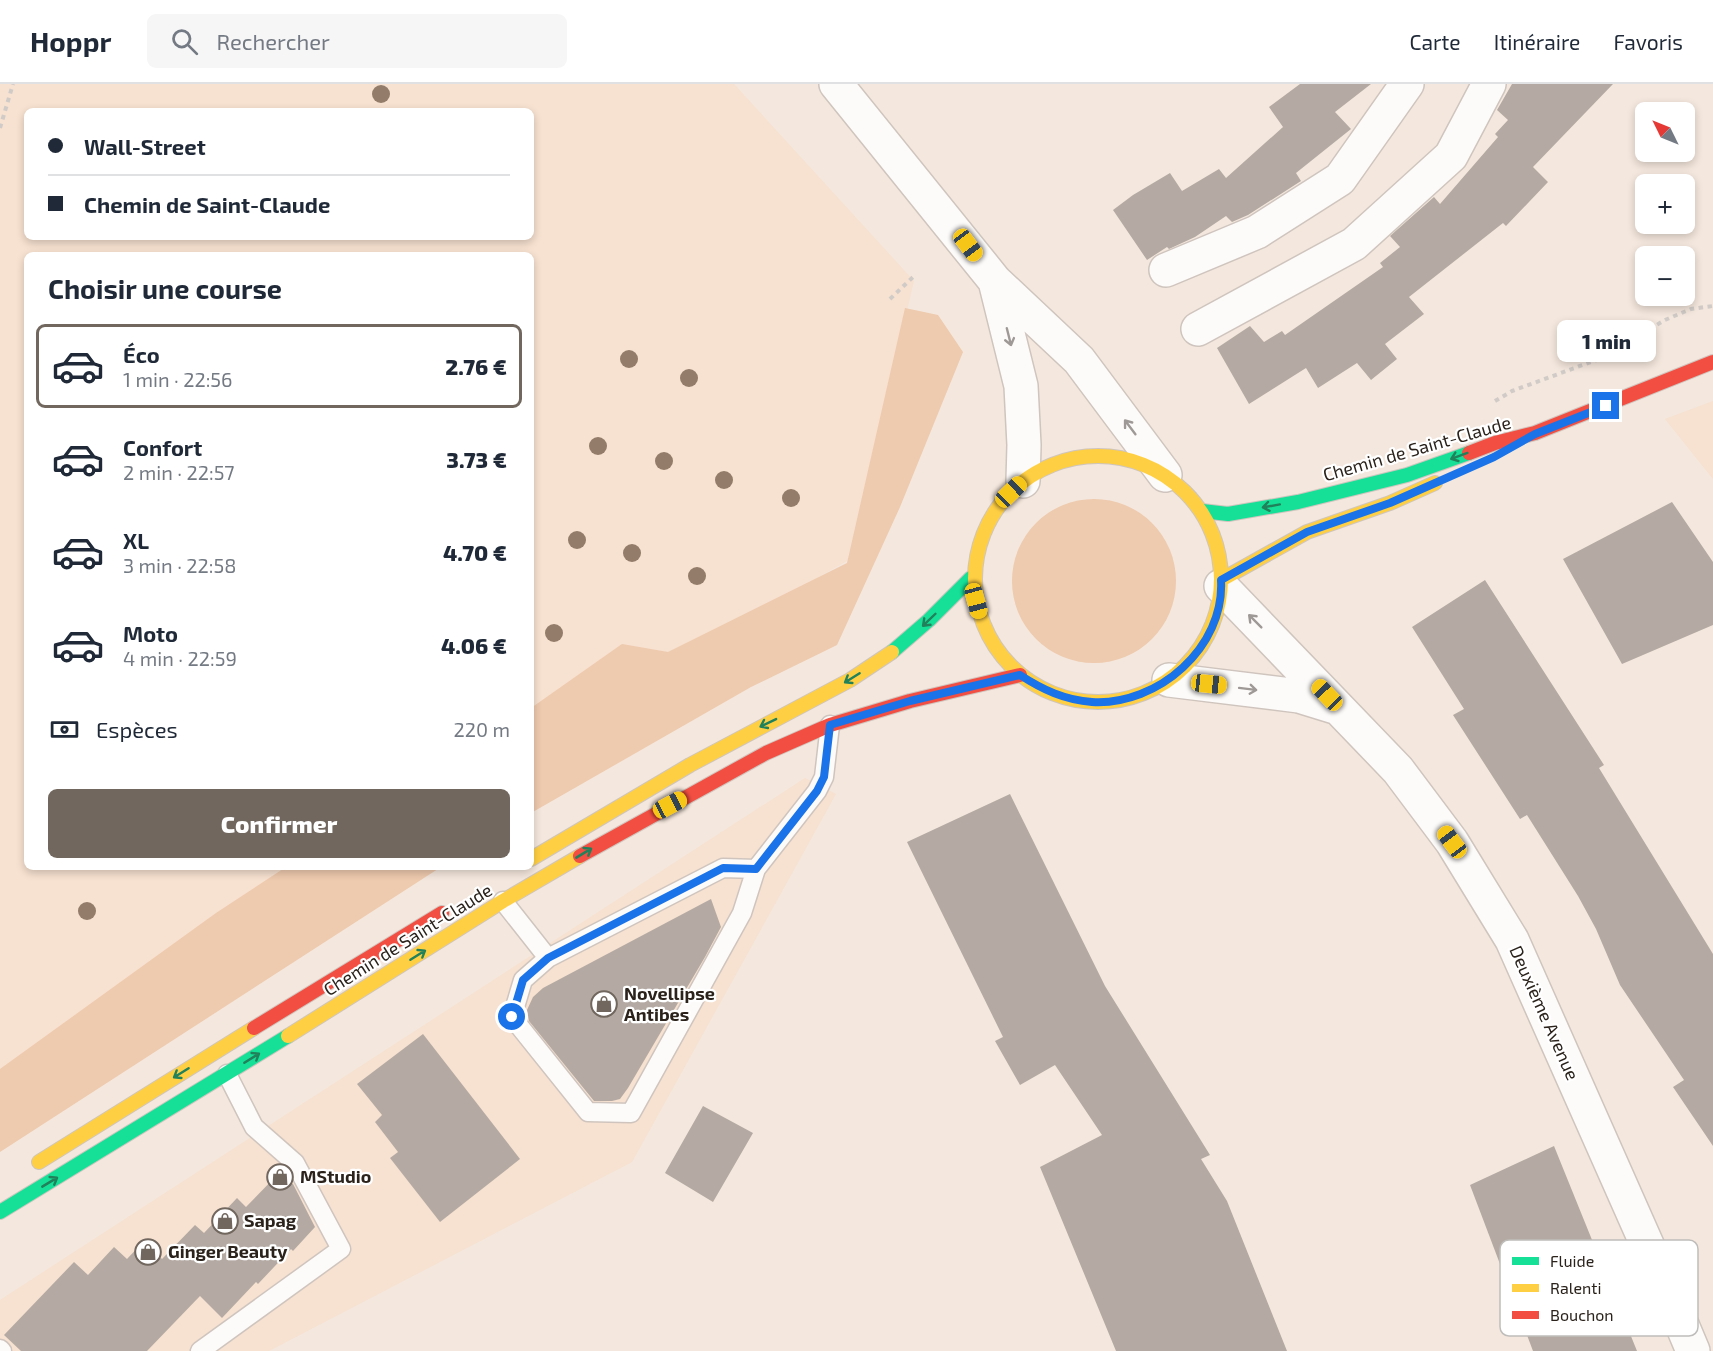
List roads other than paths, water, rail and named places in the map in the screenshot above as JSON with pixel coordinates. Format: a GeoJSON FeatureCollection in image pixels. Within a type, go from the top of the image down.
{"type":"FeatureCollection","features":[{"type":"Feature","properties":{"kind":"street"},"geometry":{"type":"LineString","coordinates":[[836,84],[995,281],[1079,360],[1165,475],[1185,491],[1202,511],[1217,544],[1221,583],[1216,613],[1206,639],[1190,661],[1169,680],[1146,693],[1120,700],[1094,702],[1067,699],[1051,693],[1020,675],[998,651],[982,624],[970,578]]}},
{"type":"Feature","properties":{"kind":"street"},"geometry":{"type":"LineString","coordinates":[[1166,270],[1257,232],[1340,179],[1407,84]]}},
{"type":"Feature","properties":{"kind":"street"},"geometry":{"type":"LineString","coordinates":[[1198,329],[1354,244],[1451,156],[1489,84]]}},
{"type":"Feature","properties":{"kind":"street"},"geometry":{"type":"LineString","coordinates":[[995,281],[1021,386],[1023,481]]}},
{"type":"Feature","properties":{"kind":"street","name":"Chemin de Saint-Claude"},"geometry":{"type":"LineString","coordinates":[[1473,466],[1535,434],[1713,362]]}},
{"type":"Feature","properties":{"kind":"street","name":"Chemin de Saint-Claude"},"geometry":{"type":"LineString","coordinates":[[1202,511],[1228,514],[1298,502],[1407,475],[1495,443],[1535,434]]}},
{"type":"Feature","properties":{"kind":"street"},"geometry":{"type":"LineString","coordinates":[[534,857],[596,818],[745,735],[821,698],[883,659],[926,624],[970,578],[984,531],[1000,503],[1023,481],[1055,462],[1093,455],[1131,460],[1165,475]]}},
{"type":"Feature","properties":{"kind":"street","name":"Chemin de Saint-Claude"},"geometry":{"type":"LineString","coordinates":[[1221,583],[1307,532],[1390,503],[1452,476]]}},
{"type":"Feature","properties":{"kind":"street","name":"Deuxième Avenue"},"geometry":{"type":"LineString","coordinates":[[1221,583],[1398,770],[1452,842],[1512,940],[1646,1240]]}},
{"type":"Feature","properties":{"kind":"street","name":"Chemin de Saint-Claude"},"geometry":{"type":"LineString","coordinates":[[0,1212],[227,1074],[503,901],[612,837],[766,753],[830,725],[910,701],[1020,675]]}},
{"type":"Feature","properties":{"kind":"street"},"geometry":{"type":"LineString","coordinates":[[1169,680],[1289,695],[1340,708]]}},
{"type":"Feature","properties":{"kind":"street","name":"Chemin de Saint-Claude"},"geometry":{"type":"LineString","coordinates":[[30,1168],[230,1041],[449,909]]}},
{"type":"Feature","properties":{"kind":"street","name":"Deuxième Avenue"},"geometry":{"type":"LineString","coordinates":[[1687,1336],[1693,1351]]}},
{"type":"Feature","properties":{"kind":"lane"},"geometry":{"type":"LineString","coordinates":[[756,869],[723,868],[548,958],[523,980],[512,1017],[588,1112],[631,1113],[742,913],[756,869],[817,791],[824,777],[830,725]]}},
{"type":"Feature","properties":{"kind":"lane"},"geometry":{"type":"LineString","coordinates":[[503,901],[548,958]]}},
{"type":"Feature","properties":{"kind":"lane"},"geometry":{"type":"LineString","coordinates":[[201,1351],[341,1249],[295,1162],[254,1127],[227,1074]]}},
{"type":"Feature","properties":{"kind":"place","name":"Novellipse Antibes"},"geometry":{"type":"Point","coordinates":[604,1004]}},
{"type":"Feature","properties":{"kind":"place","name":"MStudio"},"geometry":{"type":"Point","coordinates":[280,1177]}},
{"type":"Feature","properties":{"kind":"place","name":"Sapag"},"geometry":{"type":"Point","coordinates":[225,1221]}},
{"type":"Feature","properties":{"kind":"place","name":"Ginger Beauty"},"geometry":{"type":"Point","coordinates":[148,1252]}}]}
